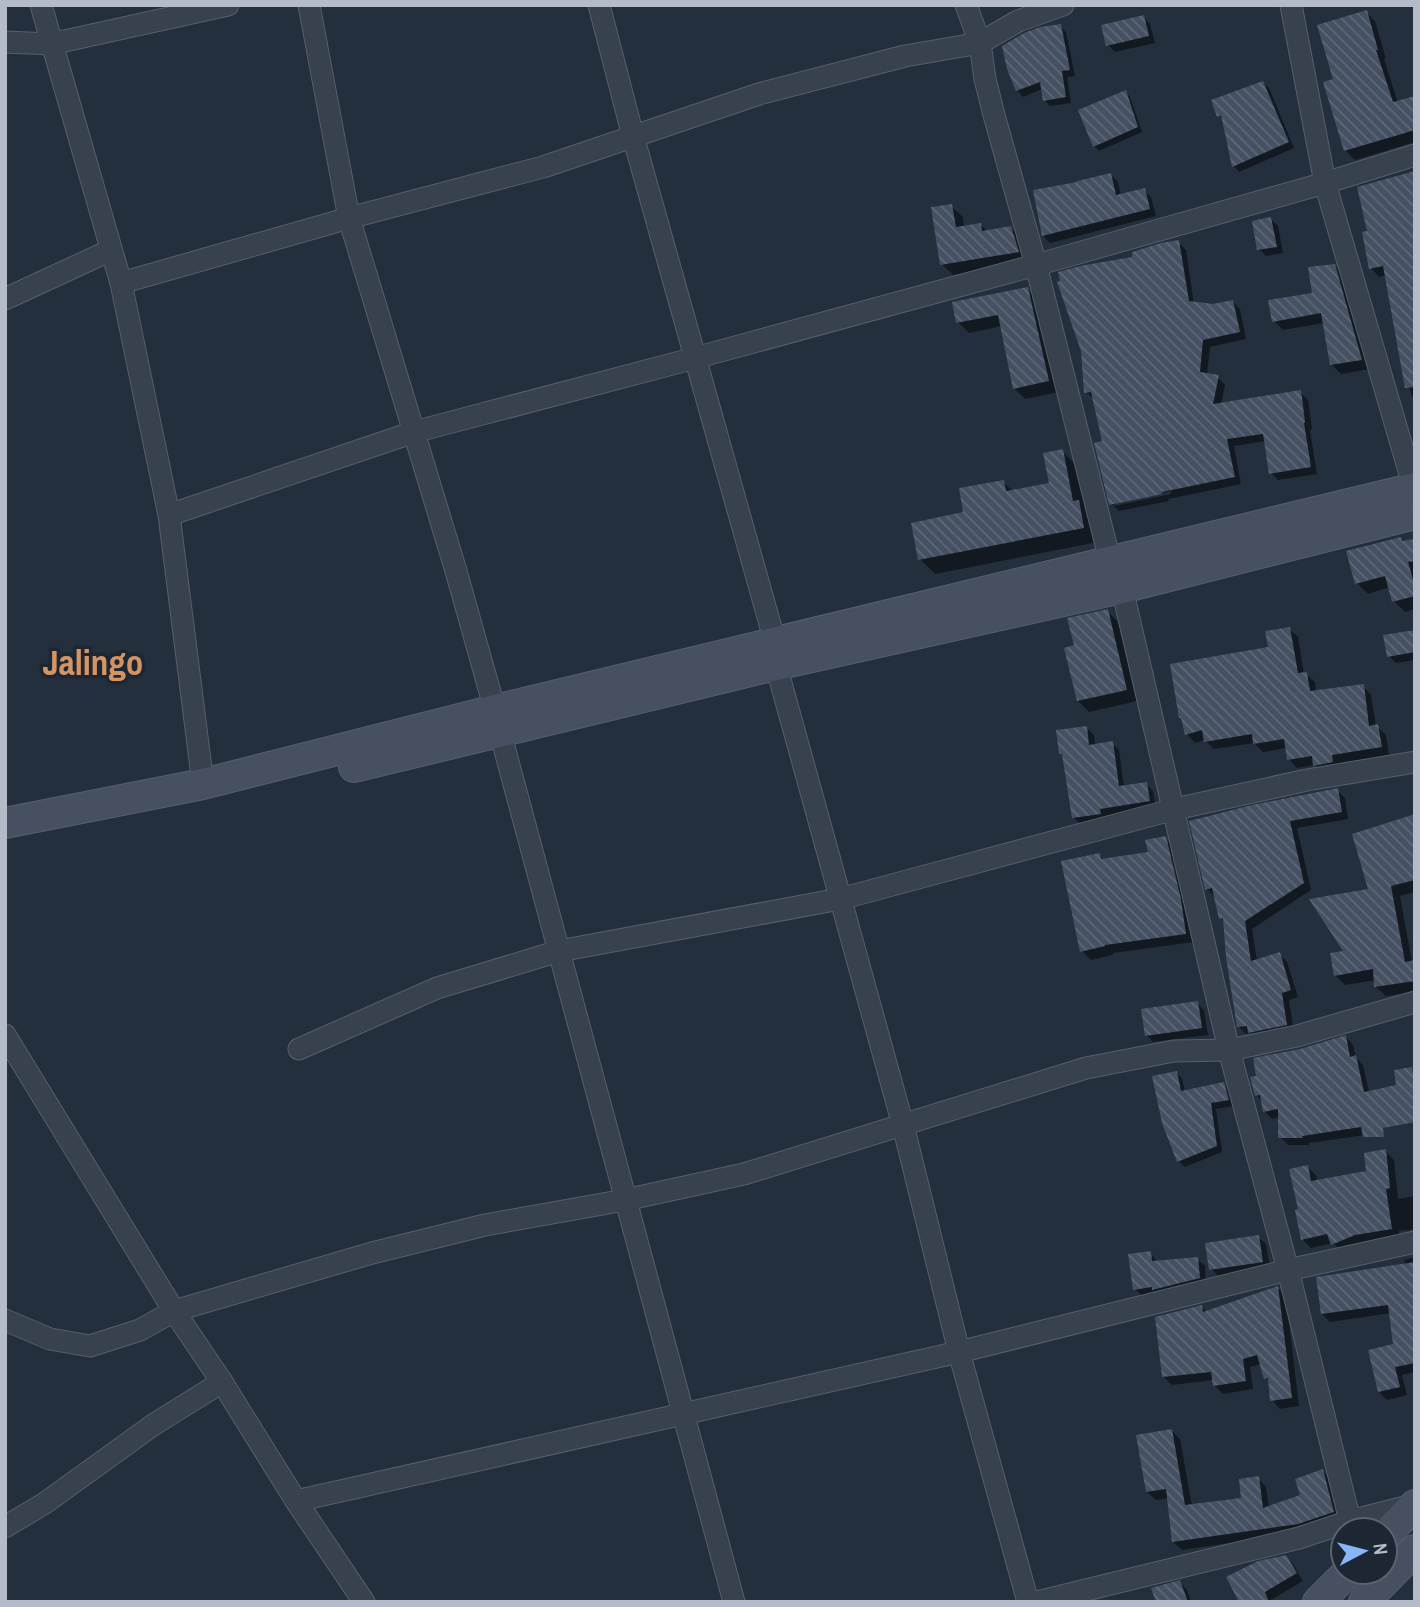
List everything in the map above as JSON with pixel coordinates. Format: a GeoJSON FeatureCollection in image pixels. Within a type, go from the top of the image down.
{"type":"FeatureCollection","features":[{"type":"Feature","properties":{"kind":"street"},"geometry":{"type":"LineString","coordinates":[[41,5],[121,283],[169,515],[203,783]]}},
{"type":"Feature","properties":{"kind":"street"},"geometry":{"type":"LineString","coordinates":[[5,42],[51,44],[228,5]]}},
{"type":"Feature","properties":{"kind":"street"},"geometry":{"type":"LineString","coordinates":[[309,5],[349,218],[456,570],[734,1602]]}},
{"type":"Feature","properties":{"kind":"street"},"geometry":{"type":"LineString","coordinates":[[599,5],[903,1125],[959,1352],[1028,1602]]}},
{"type":"Feature","properties":{"kind":"street"},"geometry":{"type":"LineString","coordinates":[[966,5],[980,43],[994,115],[1116,574],[1175,809],[1229,1050],[1288,1270],[1349,1516]]}},
{"type":"Feature","properties":{"kind":"street"},"geometry":{"type":"LineString","coordinates":[[121,283],[349,218],[543,167],[759,94],[905,56],[980,43],[1018,21],[1063,5]]}},
{"type":"Feature","properties":{"kind":"street"},"geometry":{"type":"LineString","coordinates":[[1116,574],[1415,488],[1325,183],[1291,5]]}},
{"type":"Feature","properties":{"kind":"street"},"geometry":{"type":"LineString","coordinates":[[169,515],[414,432],[1036,265],[1415,155]]}},
{"type":"Feature","properties":{"kind":"street"},"geometry":{"type":"LineString","coordinates":[[5,299],[111,250]]}},
{"type":"Feature","properties":{"kind":"street"},"geometry":{"type":"LineString","coordinates":[[5,823],[497,721],[1116,574],[1415,514]]}},
{"type":"Feature","properties":{"kind":"street"},"geometry":{"type":"LineString","coordinates":[[5,843],[211,801],[497,721]]}},
{"type":"Feature","properties":{"kind":"street"},"geometry":{"type":"LineString","coordinates":[[299,1049],[437,988],[559,951],[840,899],[1175,809],[1307,780],[1415,762]]}},
{"type":"Feature","properties":{"kind":"street"},"geometry":{"type":"LineString","coordinates":[[5,1320],[50,1339],[90,1346],[140,1329],[174,1311],[372,1253],[485,1225],[625,1200],[744,1174],[1086,1068],[1174,1051],[1229,1050],[1297,1036],[1415,1002]]}},
{"type":"Feature","properties":{"kind":"street"},"geometry":{"type":"LineString","coordinates":[[7,1043],[174,1311],[364,1602]]}},
{"type":"Feature","properties":{"kind":"street"},"geometry":{"type":"LineString","coordinates":[[296,1501],[959,1352],[1288,1270],[1415,1242]]}},
{"type":"Feature","properties":{"kind":"street"},"geometry":{"type":"LineString","coordinates":[[5,1527],[45,1503],[153,1425],[222,1382]]}},
{"type":"Feature","properties":{"kind":"street"},"geometry":{"type":"LineString","coordinates":[[1370,1516],[1415,1505]]}},
{"type":"Feature","properties":{"kind":"street"},"geometry":{"type":"LineString","coordinates":[[1399,1521],[1415,1505]]}},
{"type":"Feature","properties":{"kind":"street"},"geometry":{"type":"LineString","coordinates":[[1037,1602],[1299,1538],[1329,1528]]}},
{"type":"Feature","properties":{"kind":"street"},"geometry":{"type":"LineString","coordinates":[[1364,1602],[1415,1550]]}},
{"type":"Feature","properties":{"kind":"street"},"geometry":{"type":"LineString","coordinates":[[1318,1602],[1334,1586]]}},
{"type":"Feature","properties":{"kind":"building"},"geometry":{"type":"Polygon","coordinates":[[[1367,10],[1376,50],[1393,102],[1415,96],[1415,130],[1344,151],[1323,82],[1333,79],[1317,25],[1367,10]]]}},
{"type":"Feature","properties":{"kind":"building"},"geometry":{"type":"Polygon","coordinates":[[[1144,15],[1149,36],[1106,46],[1101,25],[1144,15]]]}},
{"type":"Feature","properties":{"kind":"building"},"geometry":{"type":"Polygon","coordinates":[[[1061,24],[1070,70],[1062,71],[1066,97],[1043,101],[1040,82],[1016,91],[1002,46],[1040,27],[1061,24]]]}},
{"type":"Feature","properties":{"kind":"building"},"geometry":{"type":"Polygon","coordinates":[[[1263,81],[1289,142],[1232,167],[1221,115],[1217,117],[1211,100],[1263,81]]]}},
{"type":"Feature","properties":{"kind":"building"},"geometry":{"type":"Polygon","coordinates":[[[1126,90],[1138,127],[1093,147],[1078,110],[1126,90]]]}},
{"type":"Feature","properties":{"kind":"building"},"geometry":{"type":"Polygon","coordinates":[[[1415,171],[1415,387],[1405,388],[1383,266],[1369,269],[1362,232],[1367,231],[1357,187],[1415,171]]]}},
{"type":"Feature","properties":{"kind":"building"},"geometry":{"type":"Polygon","coordinates":[[[1111,173],[1116,195],[1145,188],[1150,209],[1042,236],[1033,190],[1111,173]]]}},
{"type":"Feature","properties":{"kind":"building"},"geometry":{"type":"Polygon","coordinates":[[[952,204],[956,227],[981,223],[982,231],[1011,226],[1019,252],[940,265],[931,207],[952,204]]]}},
{"type":"Feature","properties":{"kind":"building"},"geometry":{"type":"Polygon","coordinates":[[[1271,217],[1277,247],[1257,250],[1252,221],[1271,217]]]}},
{"type":"Feature","properties":{"kind":"building"},"geometry":{"type":"Polygon","coordinates":[[[1179,240],[1189,301],[1213,304],[1233,300],[1240,332],[1203,340],[1200,372],[1219,375],[1213,404],[1301,390],[1311,467],[1269,474],[1263,434],[1227,439],[1235,477],[1109,505],[1094,443],[1102,441],[1091,392],[1084,393],[1081,351],[1057,282],[1060,281],[1058,272],[1132,257],[1132,252],[1179,240]]]}},
{"type":"Feature","properties":{"kind":"building"},"geometry":{"type":"Polygon","coordinates":[[[1335,264],[1362,360],[1330,365],[1321,313],[1272,322],[1268,300],[1312,293],[1308,267],[1335,264]]]}},
{"type":"Feature","properties":{"kind":"building"},"geometry":{"type":"Polygon","coordinates":[[[1028,287],[1049,381],[1013,389],[998,315],[956,323],[952,302],[1028,287]]]}},
{"type":"Feature","properties":{"kind":"building"},"geometry":{"type":"Polygon","coordinates":[[[1063,449],[1073,501],[1079,500],[1084,528],[918,560],[911,523],[963,512],[959,488],[1004,480],[1006,491],[1049,483],[1043,453],[1063,449]]]}},
{"type":"Feature","properties":{"kind":"building"},"geometry":{"type":"Polygon","coordinates":[[[1401,537],[1402,541],[1415,539],[1415,561],[1408,562],[1415,596],[1392,602],[1385,576],[1355,584],[1346,551],[1401,537]]]}},
{"type":"Feature","properties":{"kind":"building"},"geometry":{"type":"Polygon","coordinates":[[[1108,609],[1127,690],[1077,701],[1064,648],[1074,645],[1067,618],[1108,609]]]}},
{"type":"Feature","properties":{"kind":"building"},"geometry":{"type":"Polygon","coordinates":[[[1290,627],[1298,673],[1307,672],[1310,691],[1364,684],[1369,726],[1378,724],[1382,747],[1332,755],[1333,762],[1313,766],[1312,756],[1287,760],[1284,739],[1253,744],[1252,734],[1204,742],[1202,730],[1185,735],[1179,718],[1170,664],[1268,647],[1265,631],[1290,627]]]}},
{"type":"Feature","properties":{"kind":"building"},"geometry":{"type":"Polygon","coordinates":[[[1415,630],[1415,652],[1387,657],[1383,635],[1415,630]]]}},
{"type":"Feature","properties":{"kind":"building"},"geometry":{"type":"Polygon","coordinates":[[[1087,726],[1089,745],[1113,741],[1119,786],[1147,782],[1150,801],[1100,809],[1101,814],[1072,818],[1056,730],[1087,726]]]}},
{"type":"Feature","properties":{"kind":"building"},"geometry":{"type":"Polygon","coordinates":[[[1338,788],[1342,812],[1290,821],[1304,883],[1245,921],[1251,961],[1280,952],[1291,990],[1282,993],[1287,1025],[1248,1033],[1247,1026],[1237,1027],[1223,918],[1219,919],[1212,888],[1205,890],[1189,821],[1338,788]]]}},
{"type":"Feature","properties":{"kind":"building"},"geometry":{"type":"Polygon","coordinates":[[[1415,814],[1415,880],[1391,886],[1405,962],[1415,960],[1415,981],[1374,987],[1373,969],[1334,976],[1330,953],[1343,951],[1309,899],[1368,889],[1352,834],[1415,814]]]}},
{"type":"Feature","properties":{"kind":"building"},"geometry":{"type":"Polygon","coordinates":[[[1166,836],[1186,934],[1105,945],[1080,952],[1061,861],[1100,853],[1101,859],[1148,852],[1145,840],[1166,836]]]}},
{"type":"Feature","properties":{"kind":"building"},"geometry":{"type":"Polygon","coordinates":[[[1198,1001],[1202,1028],[1145,1036],[1141,1009],[1198,1001]]]}},
{"type":"Feature","properties":{"kind":"building"},"geometry":{"type":"Polygon","coordinates":[[[1346,1035],[1350,1057],[1356,1055],[1364,1092],[1396,1085],[1394,1070],[1412,1067],[1415,1122],[1383,1128],[1384,1137],[1363,1137],[1361,1127],[1302,1136],[1303,1138],[1278,1138],[1278,1109],[1263,1112],[1260,1095],[1255,1096],[1250,1077],[1256,1076],[1253,1058],[1300,1049],[1346,1035]]]}},
{"type":"Feature","properties":{"kind":"building"},"geometry":{"type":"Polygon","coordinates":[[[1177,1071],[1181,1091],[1224,1082],[1229,1100],[1211,1103],[1217,1146],[1177,1162],[1162,1123],[1152,1076],[1177,1071]]]}},
{"type":"Feature","properties":{"kind":"building"},"geometry":{"type":"Polygon","coordinates":[[[1386,1149],[1390,1188],[1386,1189],[1392,1229],[1355,1235],[1331,1245],[1327,1234],[1301,1240],[1295,1210],[1298,1209],[1289,1169],[1308,1165],[1311,1181],[1366,1171],[1364,1153],[1386,1149]]]}},
{"type":"Feature","properties":{"kind":"building"},"geometry":{"type":"Polygon","coordinates":[[[1259,1235],[1263,1262],[1209,1270],[1205,1243],[1259,1235]]]}},
{"type":"Feature","properties":{"kind":"building"},"geometry":{"type":"Polygon","coordinates":[[[1151,1251],[1152,1261],[1198,1257],[1200,1278],[1152,1290],[1152,1287],[1133,1290],[1128,1254],[1151,1251]]]}},
{"type":"Feature","properties":{"kind":"building"},"geometry":{"type":"Polygon","coordinates":[[[1415,1262],[1415,1363],[1395,1367],[1400,1387],[1378,1392],[1368,1350],[1393,1344],[1388,1305],[1321,1314],[1316,1277],[1415,1262]]]}},
{"type":"Feature","properties":{"kind":"building"},"geometry":{"type":"Polygon","coordinates":[[[1278,1286],[1292,1398],[1270,1401],[1268,1378],[1264,1379],[1257,1355],[1243,1359],[1246,1381],[1213,1386],[1211,1372],[1162,1377],[1155,1317],[1202,1305],[1203,1312],[1278,1286]]]}},
{"type":"Feature","properties":{"kind":"building"},"geometry":{"type":"Polygon","coordinates":[[[1172,1429],[1185,1505],[1241,1498],[1239,1479],[1259,1476],[1263,1508],[1300,1495],[1295,1479],[1323,1469],[1334,1512],[1298,1524],[1172,1542],[1166,1489],[1146,1492],[1136,1435],[1172,1429]]]}},
{"type":"Feature","properties":{"kind":"building"},"geometry":{"type":"Polygon","coordinates":[[[1286,1555],[1297,1573],[1265,1592],[1269,1602],[1239,1602],[1226,1577],[1258,1561],[1286,1555]]]}},
{"type":"Feature","properties":{"kind":"building"},"geometry":{"type":"Polygon","coordinates":[[[1180,1580],[1188,1602],[1156,1602],[1151,1588],[1180,1580]]]}},
{"type":"Feature","properties":{"kind":"district","name":"Jalingo"},"geometry":{"type":"Point","coordinates":[93,662]}}]}
